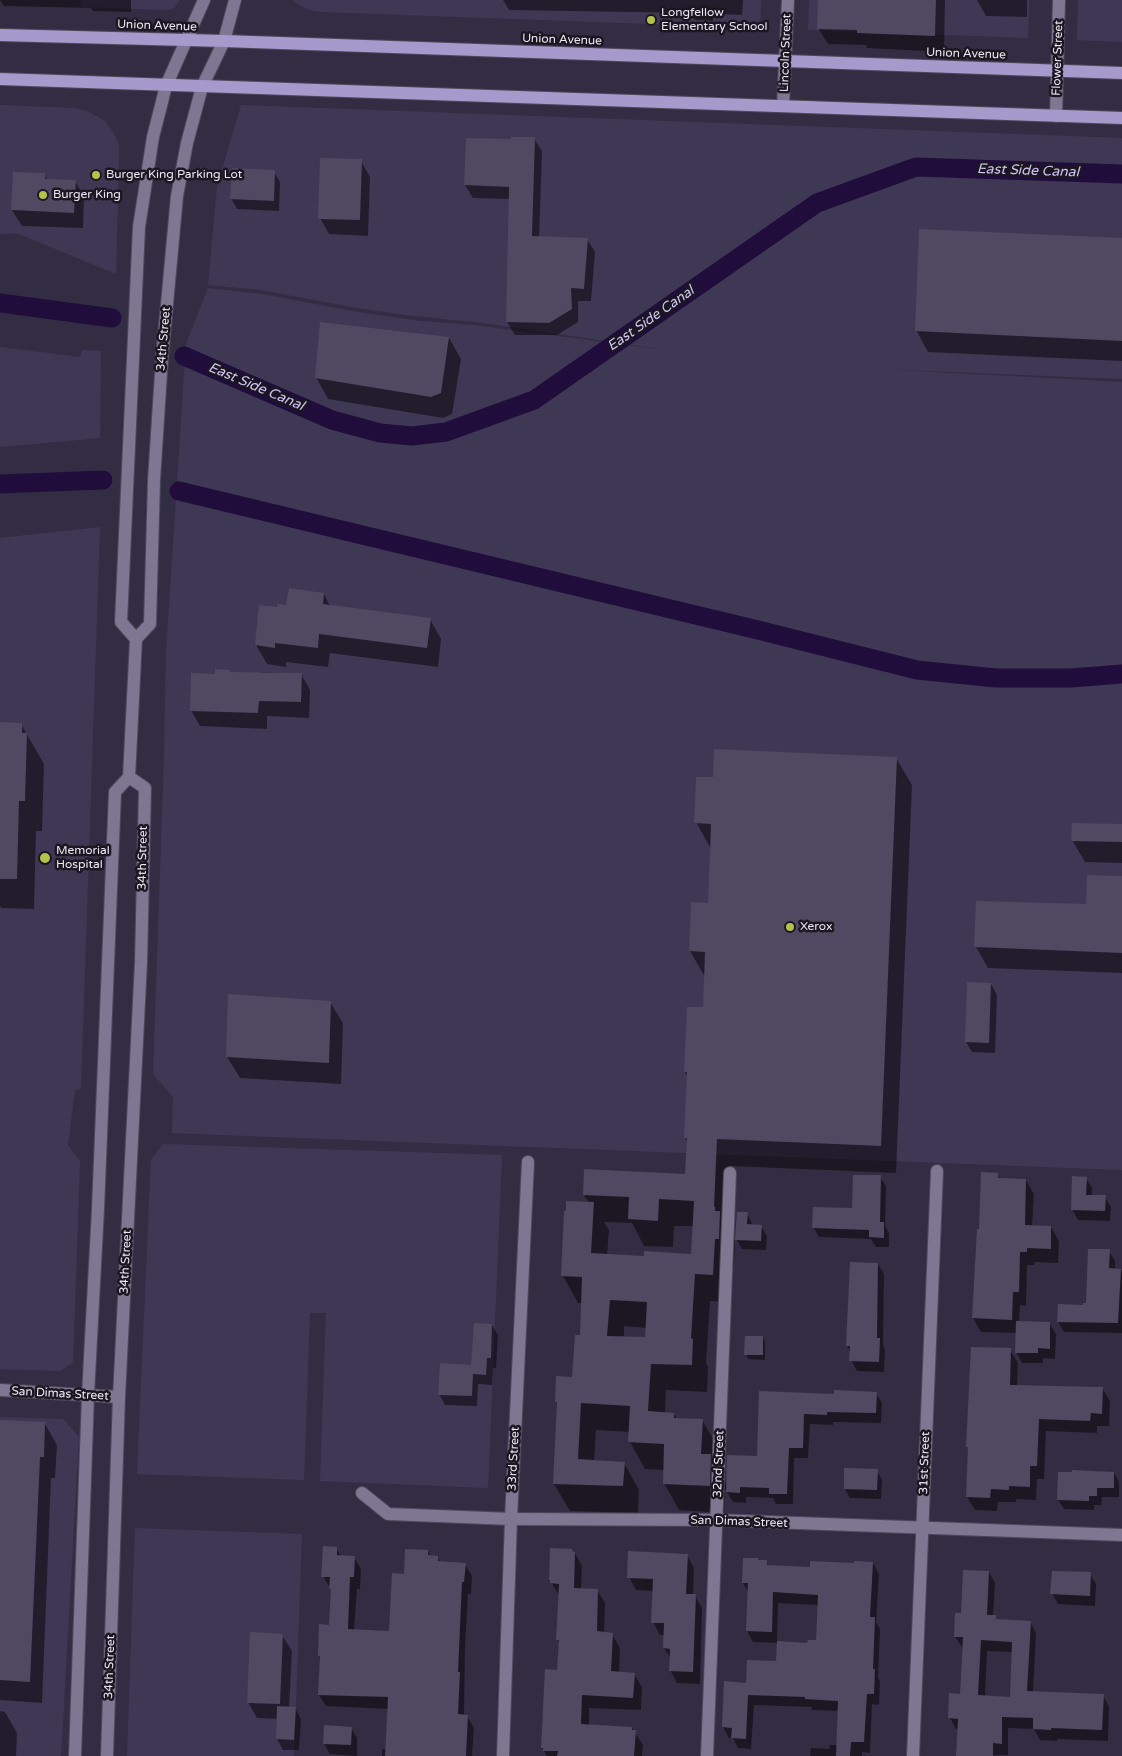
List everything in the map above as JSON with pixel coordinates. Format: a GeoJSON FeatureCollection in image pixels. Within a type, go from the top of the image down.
{"type":"FeatureCollection","features":[{"type":"Feature","properties":{"kind":"main road","name":"Union Avenue"},"geometry":{"type":"LineString","coordinates":[[0,35],[224,41],[1122,74]]}},
{"type":"Feature","properties":{"kind":"main road"},"geometry":{"type":"LineString","coordinates":[[0,80],[1122,118]]}},
{"type":"Feature","properties":{"kind":"street"},"geometry":{"type":"LineString","coordinates":[[75,1756],[88,1395],[116,792],[129,776],[136,639],[121,622],[140,226],[153,138],[166,86],[204,0]]}},
{"type":"Feature","properties":{"kind":"street","name":"34th Street"},"geometry":{"type":"LineString","coordinates":[[136,639],[150,624],[154,480],[161,367],[177,196],[187,143],[202,87],[224,41],[235,0]]}},
{"type":"Feature","properties":{"kind":"street","name":"Lincoln Street"},"geometry":{"type":"LineString","coordinates":[[784,106],[788,0]]}},
{"type":"Feature","properties":{"kind":"street","name":"Flower Street"},"geometry":{"type":"LineString","coordinates":[[1056,116],[1059,0]]}},
{"type":"Feature","properties":{"kind":"street","name":"34th Street"},"geometry":{"type":"LineString","coordinates":[[107,1756],[119,1397],[141,962],[145,788],[129,776]]}},
{"type":"Feature","properties":{"kind":"street","name":"33rd Street"},"geometry":{"type":"LineString","coordinates":[[503,1756],[511,1519],[528,1162]]}},
{"type":"Feature","properties":{"kind":"street","name":"31st Street"},"geometry":{"type":"LineString","coordinates":[[913,1756],[937,1171]]}},
{"type":"Feature","properties":{"kind":"street","name":"32nd Street"},"geometry":{"type":"LineString","coordinates":[[707,1756],[730,1173]]}},
{"type":"Feature","properties":{"kind":"street","name":"San Dimas Street"},"geometry":{"type":"LineString","coordinates":[[0,1390],[119,1397]]}},
{"type":"Feature","properties":{"kind":"street","name":"San Dimas Street"},"geometry":{"type":"LineString","coordinates":[[362,1493],[388,1514],[511,1519],[716,1520],[1122,1535]]}},
{"type":"Feature","properties":{"kind":"shaded area"},"geometry":{"type":"Polygon","coordinates":[[[81,0],[180,0],[174,8],[168,10],[80,7],[81,0]]]}},
{"type":"Feature","properties":{"kind":"shaded area","name":"Longfellow Elementary School"},"geometry":{"type":"Polygon","coordinates":[[[292,0],[761,0],[760,28],[322,12],[310,10],[292,0]]]}},
{"type":"Feature","properties":{"kind":"shaded area"},"geometry":{"type":"Polygon","coordinates":[[[809,0],[1029,0],[1028,38],[808,30],[809,0]]]}},
{"type":"Feature","properties":{"kind":"shaded area"},"geometry":{"type":"Polygon","coordinates":[[[1078,0],[1122,0],[1122,42],[1077,40],[1078,0]]]}},
{"type":"Feature","properties":{"kind":"shaded area"},"geometry":{"type":"Polygon","coordinates":[[[0,105],[75,108],[89,112],[105,121],[113,132],[119,145],[116,274],[16,233],[0,234],[0,105]]]}},
{"type":"Feature","properties":{"kind":"shaded area"},"geometry":{"type":"Polygon","coordinates":[[[241,105],[1122,138],[1122,379],[876,369],[1122,382],[1122,1170],[172,1133],[173,1097],[153,1074],[166,653],[186,344],[208,288],[262,294],[352,311],[420,321],[473,325],[673,351],[484,323],[357,308],[261,290],[208,285],[217,187],[241,105]]]}},
{"type":"Feature","properties":{"kind":"shaded area"},"geometry":{"type":"Polygon","coordinates":[[[0,347],[80,357],[82,350],[101,351],[100,438],[0,447],[0,347]]]}},
{"type":"Feature","properties":{"kind":"shaded area","name":"Memorial Hospital"},"geometry":{"type":"Polygon","coordinates":[[[100,527],[81,1089],[75,1090],[68,1145],[80,1161],[73,1362],[61,1371],[0,1369],[0,538],[100,527]]]}},
{"type":"Feature","properties":{"kind":"shaded area"},"geometry":{"type":"Polygon","coordinates":[[[163,1144],[502,1155],[488,1488],[320,1481],[326,1313],[310,1313],[304,1480],[137,1474],[151,1160],[163,1144]]]}},
{"type":"Feature","properties":{"kind":"shaded area"},"geometry":{"type":"Polygon","coordinates":[[[0,1417],[63,1419],[79,1437],[61,1756],[0,1756],[0,1417]]]}},
{"type":"Feature","properties":{"kind":"shaded area"},"geometry":{"type":"Polygon","coordinates":[[[135,1528],[302,1534],[294,1756],[127,1756],[135,1528]]]}},
{"type":"Feature","properties":{"kind":"building"},"geometry":{"type":"Polygon","coordinates":[[[818,0],[936,0],[935,36],[857,33],[857,30],[817,29],[818,0]]]}},
{"type":"Feature","properties":{"kind":"building"},"geometry":{"type":"Polygon","coordinates":[[[511,137],[535,137],[532,236],[588,238],[584,289],[571,288],[572,309],[549,323],[506,322],[509,187],[464,185],[466,138],[511,139],[511,137]]]}},
{"type":"Feature","properties":{"kind":"building"},"geometry":{"type":"Polygon","coordinates":[[[320,158],[362,159],[360,220],[318,219],[320,158]]]}},
{"type":"Feature","properties":{"kind":"building"},"geometry":{"type":"Polygon","coordinates":[[[232,168],[275,170],[274,201],[230,199],[232,168]]]}},
{"type":"Feature","properties":{"kind":"building","name":"Burger King"},"geometry":{"type":"Polygon","coordinates":[[[13,172],[45,173],[45,179],[76,180],[74,213],[11,210],[13,172]]]}},
{"type":"Feature","properties":{"kind":"building"},"geometry":{"type":"Polygon","coordinates":[[[919,229],[1122,238],[1122,341],[915,331],[919,229]]]}},
{"type":"Feature","properties":{"kind":"building"},"geometry":{"type":"Polygon","coordinates":[[[320,322],[449,337],[441,393],[431,397],[315,378],[320,322]]]}},
{"type":"Feature","properties":{"kind":"building"},"geometry":{"type":"Polygon","coordinates":[[[289,588],[324,593],[323,604],[431,618],[427,648],[319,634],[318,648],[275,643],[275,648],[255,645],[259,605],[277,607],[277,604],[286,605],[289,588]]]}},
{"type":"Feature","properties":{"kind":"building"},"geometry":{"type":"Polygon","coordinates":[[[215,669],[230,670],[230,672],[302,673],[301,702],[259,701],[258,713],[190,711],[191,673],[215,674],[215,669]]]}},
{"type":"Feature","properties":{"kind":"building"},"geometry":{"type":"Polygon","coordinates":[[[0,722],[22,723],[22,733],[27,733],[25,801],[19,801],[17,879],[0,879],[0,722]]]}},
{"type":"Feature","properties":{"kind":"building","name":"Xerox"},"geometry":{"type":"Polygon","coordinates":[[[714,749],[897,757],[881,1146],[717,1139],[714,1207],[715,1211],[720,1211],[719,1239],[715,1239],[713,1275],[695,1274],[691,1338],[693,1339],[692,1365],[651,1364],[648,1411],[674,1413],[674,1418],[703,1419],[701,1454],[711,1454],[710,1486],[663,1484],[664,1444],[628,1442],[630,1406],[581,1403],[578,1459],[625,1462],[623,1486],[553,1484],[557,1402],[555,1402],[556,1376],[572,1377],[575,1335],[580,1335],[582,1277],[561,1276],[566,1201],[594,1202],[591,1253],[644,1256],[644,1251],[691,1254],[694,1201],[659,1199],[658,1221],[628,1219],[629,1197],[583,1195],[584,1169],[685,1174],[687,1138],[684,1138],[687,1072],[684,1072],[687,1007],[703,1007],[705,952],[689,951],[691,902],[708,903],[711,824],[694,823],[696,777],[713,777],[714,749]],[[610,1300],[607,1336],[645,1337],[647,1302],[610,1300]]]}},
{"type":"Feature","properties":{"kind":"building"},"geometry":{"type":"Polygon","coordinates":[[[1072,823],[1122,824],[1122,842],[1071,841],[1072,823]]]}},
{"type":"Feature","properties":{"kind":"building"},"geometry":{"type":"Polygon","coordinates":[[[1087,875],[1122,876],[1122,953],[974,947],[976,901],[1086,904],[1087,875]]]}},
{"type":"Feature","properties":{"kind":"building"},"geometry":{"type":"Polygon","coordinates":[[[967,982],[991,983],[989,1043],[965,1042],[967,982]]]}},
{"type":"Feature","properties":{"kind":"building"},"geometry":{"type":"Polygon","coordinates":[[[228,994],[331,1001],[329,1063],[226,1057],[228,994]]]}},
{"type":"Feature","properties":{"kind":"building"},"geometry":{"type":"Polygon","coordinates":[[[981,1172],[998,1173],[998,1178],[1026,1179],[1025,1225],[1051,1226],[1051,1249],[1027,1248],[1027,1252],[1020,1252],[1019,1292],[1013,1292],[1012,1320],[972,1318],[977,1229],[979,1229],[981,1172]]]}},
{"type":"Feature","properties":{"kind":"building"},"geometry":{"type":"Polygon","coordinates":[[[853,1175],[881,1175],[880,1222],[884,1222],[884,1238],[869,1237],[869,1230],[812,1228],[813,1207],[852,1208],[853,1175]]]}},
{"type":"Feature","properties":{"kind":"building"},"geometry":{"type":"Polygon","coordinates":[[[1072,1176],[1087,1177],[1086,1195],[1106,1195],[1105,1211],[1071,1210],[1072,1176]]]}},
{"type":"Feature","properties":{"kind":"building"},"geometry":{"type":"Polygon","coordinates":[[[737,1212],[748,1212],[747,1224],[762,1225],[761,1241],[735,1240],[737,1212]]]}},
{"type":"Feature","properties":{"kind":"building"},"geometry":{"type":"Polygon","coordinates":[[[1088,1249],[1110,1249],[1109,1268],[1121,1269],[1118,1323],[1057,1322],[1058,1304],[1083,1305],[1083,1303],[1086,1303],[1088,1249]]]}},
{"type":"Feature","properties":{"kind":"building"},"geometry":{"type":"Polygon","coordinates":[[[850,1262],[878,1263],[877,1338],[880,1338],[879,1362],[849,1361],[850,1346],[846,1346],[850,1262]]]}},
{"type":"Feature","properties":{"kind":"building"},"geometry":{"type":"Polygon","coordinates":[[[1016,1321],[1050,1322],[1050,1349],[1038,1348],[1038,1353],[1015,1353],[1016,1321]]]}},
{"type":"Feature","properties":{"kind":"building"},"geometry":{"type":"Polygon","coordinates":[[[474,1323],[492,1324],[491,1358],[487,1358],[486,1375],[473,1374],[472,1396],[438,1395],[440,1363],[471,1365],[474,1323]]]}},
{"type":"Feature","properties":{"kind":"building"},"geometry":{"type":"Polygon","coordinates":[[[745,1336],[763,1336],[763,1355],[744,1355],[745,1336]]]}},
{"type":"Feature","properties":{"kind":"building"},"geometry":{"type":"Polygon","coordinates":[[[971,1347],[1011,1348],[1010,1385],[1103,1387],[1102,1414],[1091,1413],[1090,1421],[1039,1419],[1037,1466],[1030,1466],[1030,1487],[1009,1486],[1009,1490],[991,1489],[990,1498],[966,1497],[968,1447],[966,1447],[971,1347]]]}},
{"type":"Feature","properties":{"kind":"building"},"geometry":{"type":"Polygon","coordinates":[[[834,1390],[877,1392],[876,1413],[827,1412],[827,1415],[804,1414],[803,1448],[789,1448],[787,1494],[769,1494],[769,1488],[740,1487],[740,1493],[726,1492],[727,1455],[757,1456],[759,1391],[834,1394],[834,1390]]]}},
{"type":"Feature","properties":{"kind":"building"},"geometry":{"type":"Polygon","coordinates":[[[0,1420],[45,1422],[44,1457],[40,1457],[30,1682],[0,1680],[0,1420]]]}},
{"type":"Feature","properties":{"kind":"building"},"geometry":{"type":"Polygon","coordinates":[[[844,1468],[878,1469],[877,1490],[844,1489],[844,1468]]]}},
{"type":"Feature","properties":{"kind":"building"},"geometry":{"type":"Polygon","coordinates":[[[1072,1470],[1114,1472],[1114,1488],[1097,1488],[1097,1496],[1089,1496],[1089,1501],[1057,1500],[1058,1472],[1072,1472],[1072,1470]]]}},
{"type":"Feature","properties":{"kind":"building"},"geometry":{"type":"Polygon","coordinates":[[[323,1546],[337,1547],[337,1555],[355,1556],[354,1577],[350,1577],[348,1629],[389,1631],[392,1573],[404,1574],[405,1549],[428,1550],[428,1555],[438,1556],[438,1561],[466,1563],[464,1582],[462,1582],[458,1714],[468,1715],[466,1756],[385,1756],[388,1697],[318,1695],[319,1624],[329,1625],[331,1589],[329,1589],[330,1577],[321,1577],[323,1546]]]}},
{"type":"Feature","properties":{"kind":"building"},"geometry":{"type":"Polygon","coordinates":[[[550,1548],[572,1549],[575,1552],[574,1588],[598,1589],[597,1631],[613,1633],[611,1671],[635,1673],[633,1698],[582,1695],[581,1724],[632,1727],[632,1730],[636,1730],[634,1756],[557,1756],[558,1751],[543,1751],[543,1748],[541,1748],[545,1669],[557,1670],[559,1640],[556,1640],[559,1584],[550,1583],[549,1580],[550,1548]]]}},
{"type":"Feature","properties":{"kind":"building"},"geometry":{"type":"Polygon","coordinates":[[[628,1551],[688,1554],[686,1594],[696,1594],[693,1672],[669,1671],[670,1649],[663,1648],[664,1623],[651,1623],[653,1579],[627,1578],[628,1551]]]}},
{"type":"Feature","properties":{"kind":"building"},"geometry":{"type":"Polygon","coordinates":[[[743,1558],[767,1560],[767,1565],[810,1567],[810,1561],[873,1562],[870,1617],[875,1617],[874,1694],[867,1694],[864,1742],[851,1742],[850,1756],[836,1756],[838,1701],[805,1699],[805,1697],[748,1695],[746,1739],[731,1738],[732,1728],[722,1727],[724,1681],[746,1683],[747,1660],[776,1661],[777,1641],[807,1643],[808,1640],[816,1640],[818,1595],[773,1592],[772,1632],[746,1631],[748,1583],[742,1583],[743,1558]]]}},
{"type":"Feature","properties":{"kind":"building"},"geometry":{"type":"Polygon","coordinates":[[[963,1570],[989,1571],[987,1615],[996,1615],[996,1619],[1031,1621],[1027,1691],[1104,1694],[1102,1730],[1033,1729],[1033,1718],[1002,1717],[1002,1744],[993,1743],[993,1756],[956,1756],[958,1719],[948,1718],[949,1693],[960,1694],[963,1637],[954,1637],[955,1613],[961,1613],[963,1570]],[[981,1640],[978,1695],[1010,1697],[1012,1642],[981,1640]]]}},
{"type":"Feature","properties":{"kind":"building"},"geometry":{"type":"Polygon","coordinates":[[[1052,1571],[1091,1572],[1090,1596],[1050,1594],[1052,1571]]]}},
{"type":"Feature","properties":{"kind":"building"},"geometry":{"type":"Polygon","coordinates":[[[250,1632],[283,1634],[280,1704],[247,1703],[250,1632]]]}},
{"type":"Feature","properties":{"kind":"building"},"geometry":{"type":"Polygon","coordinates":[[[277,1706],[296,1707],[294,1740],[276,1739],[277,1706]]]}},
{"type":"Feature","properties":{"kind":"building"},"geometry":{"type":"Polygon","coordinates":[[[324,1725],[352,1727],[351,1745],[323,1744],[324,1725]]]}},
{"type":"Feature","properties":{"kind":"waterway","name":"East Side Canal"},"geometry":{"type":"LineString","coordinates":[[184,356],[332,420],[380,433],[412,436],[446,432],[534,400],[817,203],[916,167],[1122,174]]}},
{"type":"Feature","properties":{"kind":"waterway","name":"East Side Canal"},"geometry":{"type":"LineString","coordinates":[[0,303],[112,318]]}},
{"type":"Feature","properties":{"kind":"waterway"},"geometry":{"type":"LineString","coordinates":[[0,484],[103,480]]}},
{"type":"Feature","properties":{"kind":"waterway"},"geometry":{"type":"LineString","coordinates":[[179,491],[917,670],[996,678],[1071,678],[1122,674]]}},
{"type":"Feature","properties":{"kind":"place","name":"Longfellow Elementary School"},"geometry":{"type":"Point","coordinates":[651,20]}},
{"type":"Feature","properties":{"kind":"place","name":"Burger King Parking Lot"},"geometry":{"type":"Point","coordinates":[96,175]}},
{"type":"Feature","properties":{"kind":"place","name":"Burger King"},"geometry":{"type":"Point","coordinates":[43,195]}},
{"type":"Feature","properties":{"kind":"place","name":"Memorial Hospital"},"geometry":{"type":"Point","coordinates":[45,858]}},
{"type":"Feature","properties":{"kind":"place","name":"Xerox"},"geometry":{"type":"Point","coordinates":[790,927]}}]}
